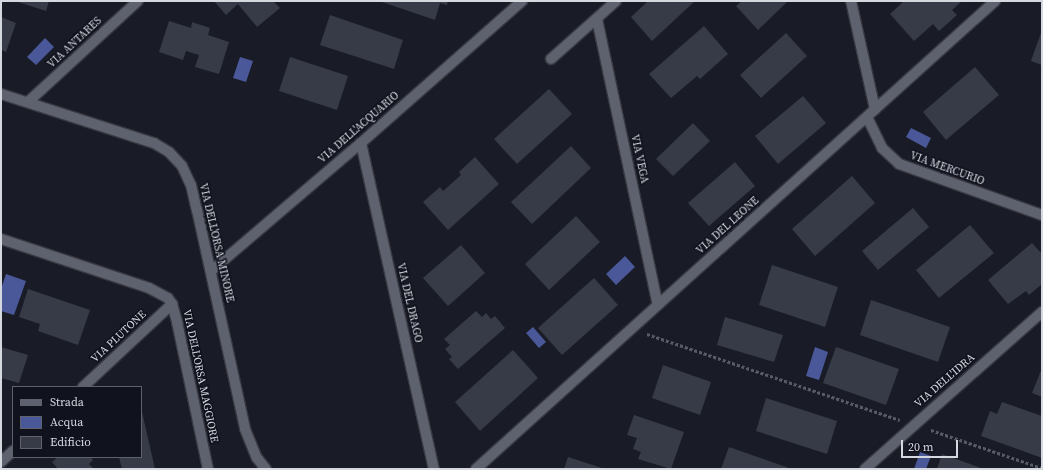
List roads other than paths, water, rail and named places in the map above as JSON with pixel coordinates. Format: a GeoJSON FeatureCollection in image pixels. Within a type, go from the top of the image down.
{"type":"FeatureCollection","features":[{"type":"Feature","properties":{"kind":"street","name":"VIA ANTARES"},"geometry":{"type":"LineString","coordinates":[[28,102],[138,1]]}},
{"type":"Feature","properties":{"kind":"street","name":"VIA DELL'ACQUARIO"},"geometry":{"type":"LineString","coordinates":[[211,271],[361,143],[522,1]]}},
{"type":"Feature","properties":{"kind":"street"},"geometry":{"type":"LineString","coordinates":[[551,60],[616,1]]}},
{"type":"Feature","properties":{"kind":"street"},"geometry":{"type":"LineString","coordinates":[[851,1],[875,109]]}},
{"type":"Feature","properties":{"kind":"street","name":"VIA DEL LEONE"},"geometry":{"type":"LineString","coordinates":[[476,469],[995,1]]}},
{"type":"Feature","properties":{"kind":"street","name":"VIA VEGA"},"geometry":{"type":"LineString","coordinates":[[597,19],[658,305]]}},
{"type":"Feature","properties":{"kind":"street","name":"VIA DELL'ORSA MINORE"},"geometry":{"type":"LineString","coordinates":[[1,94],[154,143],[169,152],[182,166],[191,185],[245,429],[257,458],[266,469]]}},
{"type":"Feature","properties":{"kind":"street","name":"VIA MERCURIO"},"geometry":{"type":"LineString","coordinates":[[867,117],[882,148],[899,164],[1042,215]]}},
{"type":"Feature","properties":{"kind":"street","name":"VIA DEL DRAGO"},"geometry":{"type":"LineString","coordinates":[[361,143],[434,469]]}},
{"type":"Feature","properties":{"kind":"street","name":"VIA DELL'ORSA MAGGIORE"},"geometry":{"type":"LineString","coordinates":[[1,239],[149,288],[164,295],[172,304],[208,469]]}},
{"type":"Feature","properties":{"kind":"street","name":"VIA PLUTONE"},"geometry":{"type":"LineString","coordinates":[[84,386],[172,304]]}},
{"type":"Feature","properties":{"kind":"street","name":"VIA DELL'IDRA"},"geometry":{"type":"LineString","coordinates":[[865,469],[1042,312]]}},
{"type":"Feature","properties":{"kind":"street"},"geometry":{"type":"LineString","coordinates":[[1,462],[12,452]]}},
{"type":"Feature","properties":{"kind":"water"},"geometry":{"type":"Polygon","coordinates":[[[45,38],[54,47],[36,65],[27,57],[45,38]]]}},
{"type":"Feature","properties":{"kind":"water"},"geometry":{"type":"Polygon","coordinates":[[[240,57],[253,61],[246,82],[233,78],[240,57]]]}},
{"type":"Feature","properties":{"kind":"water"},"geometry":{"type":"Polygon","coordinates":[[[911,128],[931,138],[926,148],[906,137],[911,128]]]}},
{"type":"Feature","properties":{"kind":"water"},"geometry":{"type":"Polygon","coordinates":[[[625,256],[635,267],[616,285],[606,274],[625,256]]]}},
{"type":"Feature","properties":{"kind":"water"},"geometry":{"type":"Polygon","coordinates":[[[6,274],[26,281],[14,315],[1,311],[1,289],[6,274]]]}},
{"type":"Feature","properties":{"kind":"water"},"geometry":{"type":"Polygon","coordinates":[[[533,327],[546,342],[539,348],[526,333],[533,327]]]}},
{"type":"Feature","properties":{"kind":"water"},"geometry":{"type":"Polygon","coordinates":[[[815,347],[828,352],[819,380],[806,376],[815,347]]]}},
{"type":"Feature","properties":{"kind":"water"},"geometry":{"type":"Polygon","coordinates":[[[920,452],[931,456],[926,469],[914,469],[920,452]]]}}]}
